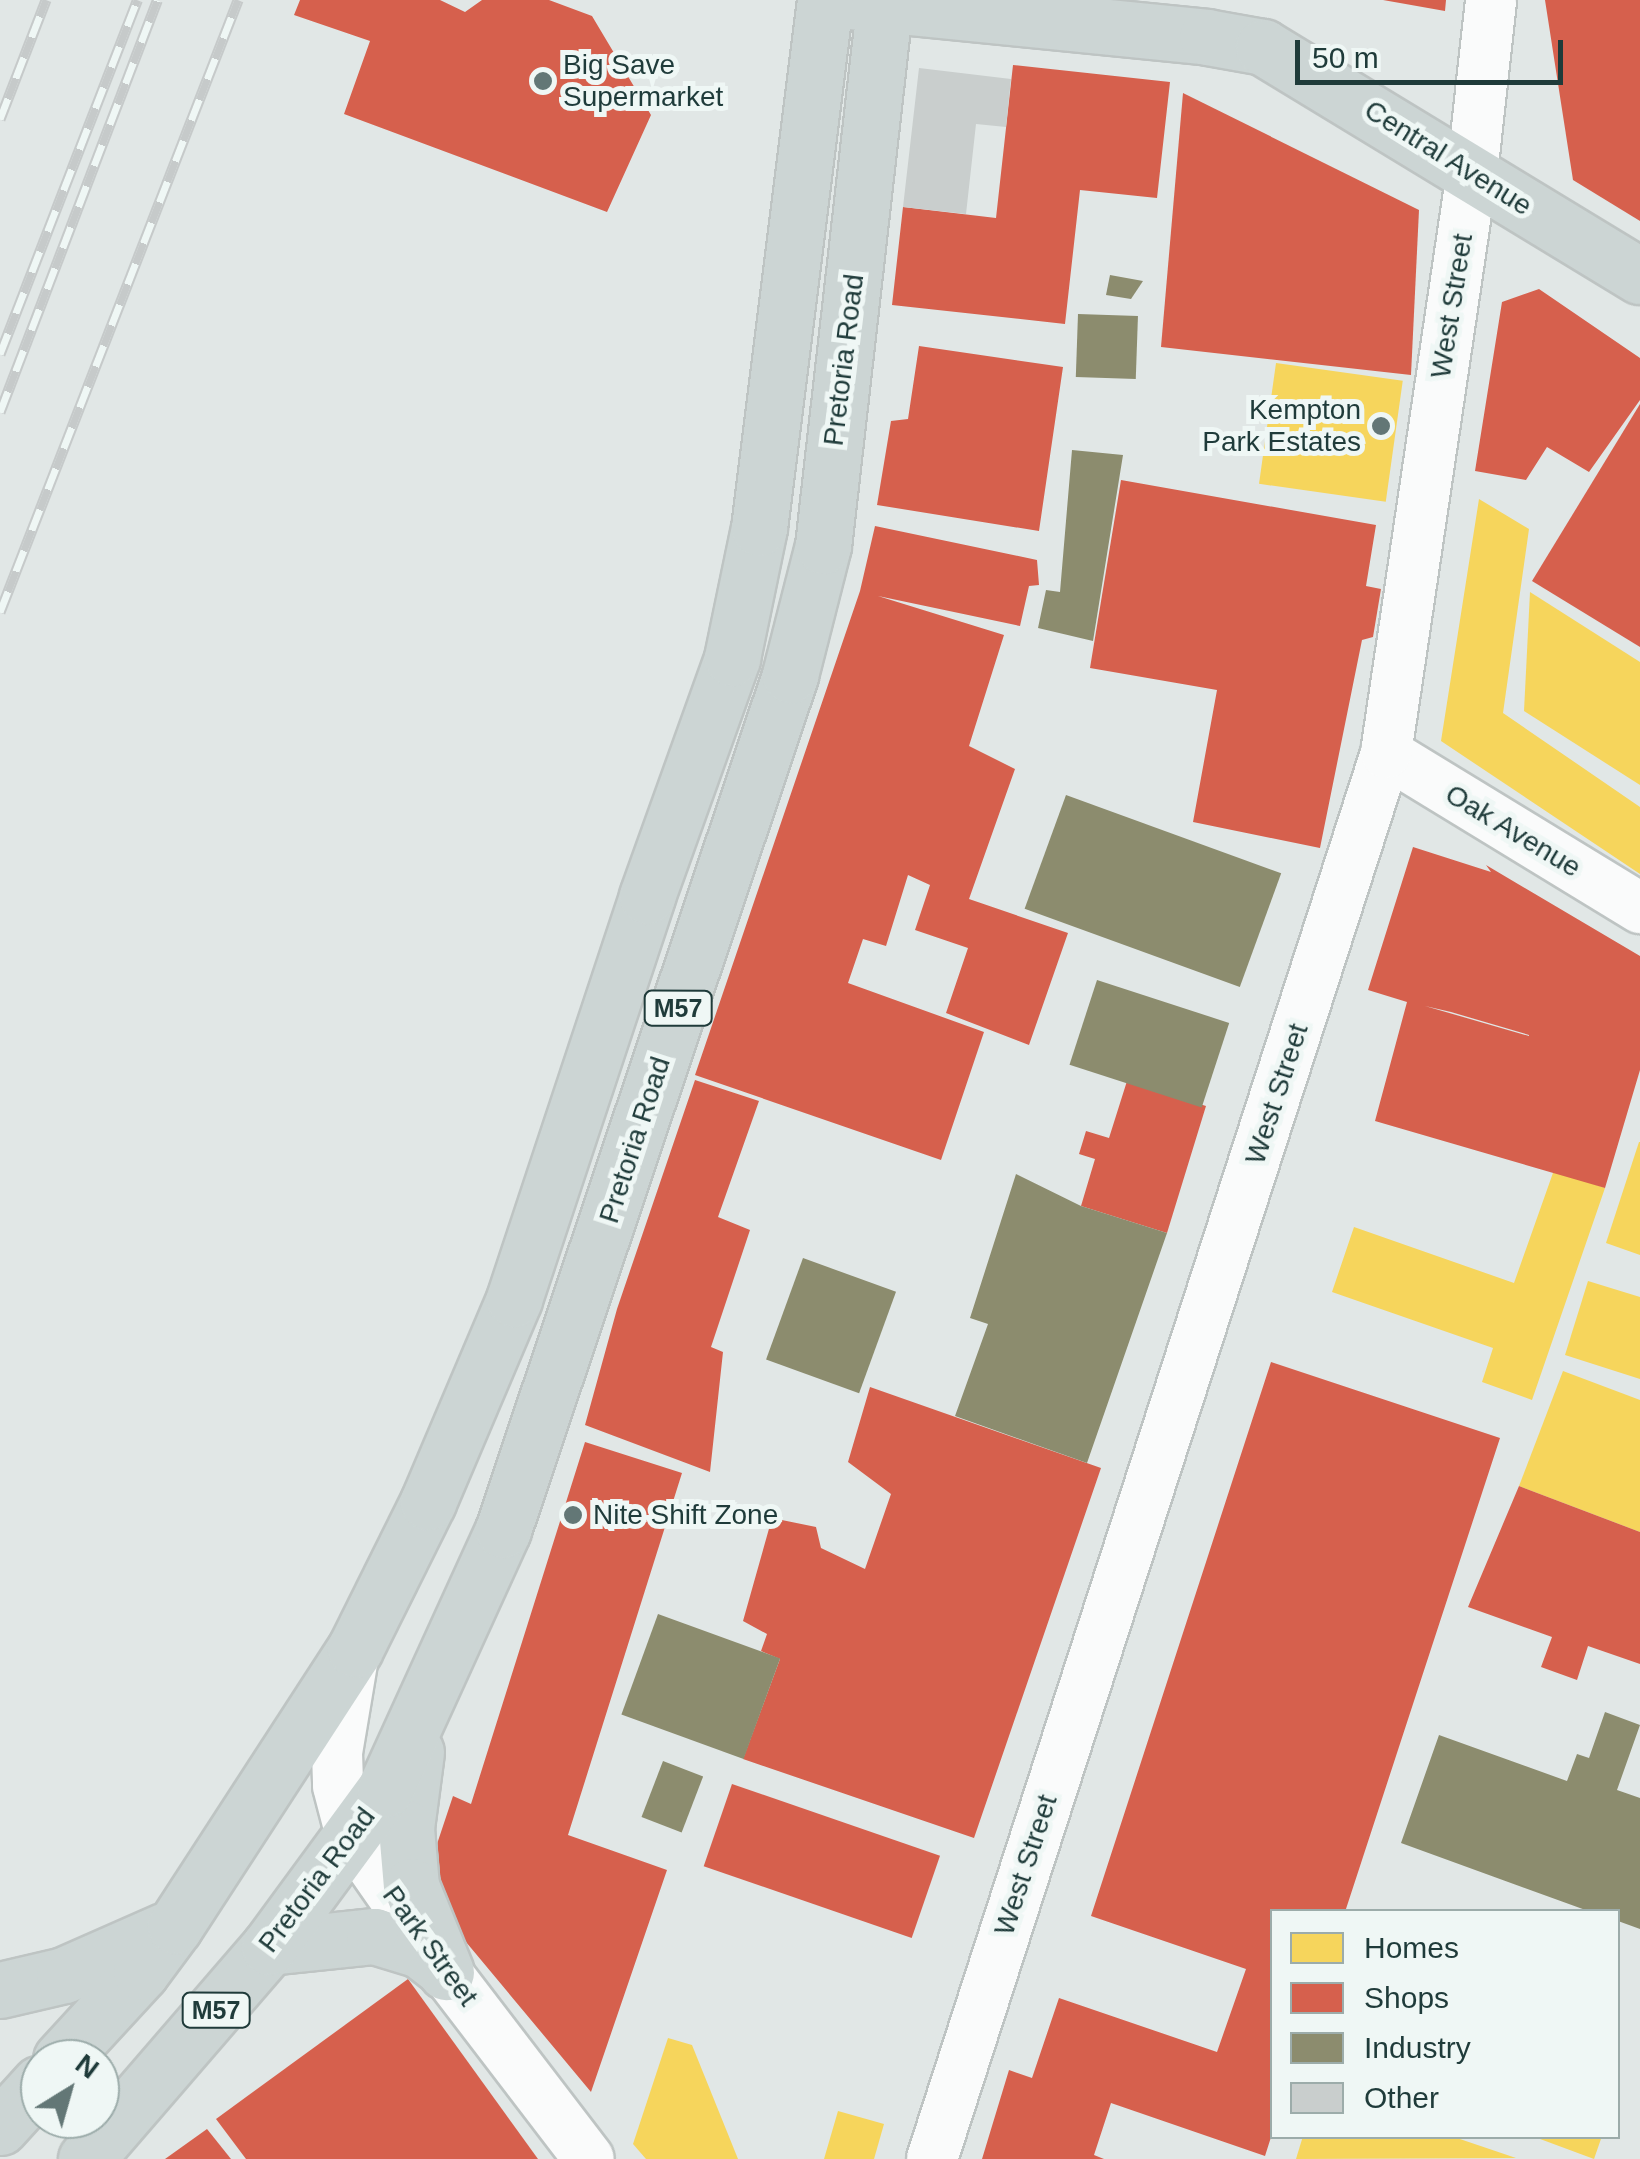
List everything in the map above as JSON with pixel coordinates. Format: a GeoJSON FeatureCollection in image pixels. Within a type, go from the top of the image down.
{"type":"FeatureCollection","features":[{"type":"Feature","properties":{"kind":"main road","name":"M57"},"geometry":{"type":"LineString","coordinates":[[79,2039],[141,1972],[175,1926],[355,1649],[428,1502],[514,1298],[647,896],[732,658],[765,490],[825,0]]}},
{"type":"Feature","properties":{"kind":"main road","name":"Central Avenue"},"geometry":{"type":"LineString","coordinates":[[868,1],[1207,36],[1263,47],[1640,276]]}},
{"type":"Feature","properties":{"kind":"main road","name":"Pretoria Road"},"geometry":{"type":"LineString","coordinates":[[86,2159],[269,1947],[385,1789],[504,1530],[790,675],[822,546],[868,1]]}},
{"type":"Feature","properties":{"kind":"main road"},"geometry":{"type":"LineString","coordinates":[[422,1714],[409,1795],[407,1858],[411,1886],[445,1970]]}},
{"type":"Feature","properties":{"kind":"main road"},"geometry":{"type":"LineString","coordinates":[[0,1990],[64,1975],[175,1926]]}},
{"type":"Feature","properties":{"kind":"main road"},"geometry":{"type":"LineString","coordinates":[[269,1947],[374,1936],[420,1950],[445,1970]]}},
{"type":"Feature","properties":{"kind":"main road"},"geometry":{"type":"LineString","coordinates":[[120,2093],[163,2073]]}},
{"type":"Feature","properties":{"kind":"main road"},"geometry":{"type":"LineString","coordinates":[[12,2159],[0,2126],[20,2104]]}},
{"type":"Feature","properties":{"kind":"street","name":"West Street"},"geometry":{"type":"LineString","coordinates":[[932,2159],[1386,753],[1472,173],[1491,0]]}},
{"type":"Feature","properties":{"kind":"street","name":"Oak Avenue"},"geometry":{"type":"LineString","coordinates":[[1386,753],[1640,908]]}},
{"type":"Feature","properties":{"kind":"street","name":"Park Street"},"geometry":{"type":"LineString","coordinates":[[355,1649],[338,1753],[338,1786],[351,1836],[445,1970],[589,2159]]}},
{"type":"Feature","properties":{"kind":"building: Homes"},"geometry":{"type":"Polygon","coordinates":[[[1276,363],[1403,381],[1386,502],[1259,484],[1276,363]]]}},
{"type":"Feature","properties":{"kind":"building: Homes"},"geometry":{"type":"Polygon","coordinates":[[[1479,499],[1529,529],[1503,713],[1640,807],[1640,874],[1441,741],[1479,499]]]}},
{"type":"Feature","properties":{"kind":"building: Homes"},"geometry":{"type":"Polygon","coordinates":[[[1530,592],[1640,662],[1640,785],[1524,711],[1530,592]]]}},
{"type":"Feature","properties":{"kind":"building: Homes"},"geometry":{"type":"Polygon","coordinates":[[[1640,1142],[1640,1255],[1606,1243],[1640,1142]]]}},
{"type":"Feature","properties":{"kind":"building: Homes"},"geometry":{"type":"Polygon","coordinates":[[[1554,1170],[1605,1188],[1532,1400],[1482,1382],[1493,1348],[1332,1292],[1354,1227],[1514,1283],[1554,1170]]]}},
{"type":"Feature","properties":{"kind":"building: Homes"},"geometry":{"type":"Polygon","coordinates":[[[1588,1281],[1640,1297],[1640,1379],[1565,1355],[1588,1281]]]}},
{"type":"Feature","properties":{"kind":"building: Homes"},"geometry":{"type":"Polygon","coordinates":[[[1563,1371],[1640,1400],[1640,1532],[1519,1486],[1563,1371]]]}},
{"type":"Feature","properties":{"kind":"building: Homes"},"geometry":{"type":"Polygon","coordinates":[[[668,2038],[692,2045],[738,2159],[646,2159],[633,2144],[668,2038]]]}},
{"type":"Feature","properties":{"kind":"building: Homes"},"geometry":{"type":"Polygon","coordinates":[[[838,2111],[884,2124],[874,2159],[824,2159],[838,2111]]]}},
{"type":"Feature","properties":{"kind":"building: Homes"},"geometry":{"type":"Polygon","coordinates":[[[1302,2139],[1460,2139],[1516,2158],[1296,2159],[1302,2139]]]}},
{"type":"Feature","properties":{"kind":"building: Homes"},"geometry":{"type":"Polygon","coordinates":[[[1540,2139],[1601,2139],[1594,2159],[1540,2139]]]}},
{"type":"Feature","properties":{"kind":"building: Shops"},"geometry":{"type":"Polygon","coordinates":[[[300,0],[440,0],[465,12],[482,0],[549,0],[592,16],[651,115],[607,212],[344,114],[370,41],[294,15],[300,0]]]}},
{"type":"Feature","properties":{"kind":"building: Shops"},"geometry":{"type":"Polygon","coordinates":[[[1383,0],[1446,0],[1445,11],[1383,0]]]}},
{"type":"Feature","properties":{"kind":"building: Shops"},"geometry":{"type":"Polygon","coordinates":[[[1545,0],[1640,0],[1640,221],[1573,180],[1545,0]]]}},
{"type":"Feature","properties":{"kind":"building: Shops"},"geometry":{"type":"Polygon","coordinates":[[[1013,65],[1170,82],[1157,198],[1080,190],[1065,324],[892,305],[903,207],[996,218],[1013,65]]]}},
{"type":"Feature","properties":{"kind":"building: Shops"},"geometry":{"type":"Polygon","coordinates":[[[1183,93],[1419,210],[1411,375],[1161,347],[1183,93]]]}},
{"type":"Feature","properties":{"kind":"building: Shops"},"geometry":{"type":"Polygon","coordinates":[[[1539,289],[1640,358],[1640,400],[1589,472],[1547,447],[1526,480],[1475,471],[1502,302],[1539,289]]]}},
{"type":"Feature","properties":{"kind":"building: Shops"},"geometry":{"type":"Polygon","coordinates":[[[919,346],[1063,367],[1039,531],[877,505],[891,421],[908,419],[919,346]]]}},
{"type":"Feature","properties":{"kind":"building: Shops"},"geometry":{"type":"Polygon","coordinates":[[[1640,404],[1640,647],[1532,581],[1640,404]]]}},
{"type":"Feature","properties":{"kind":"building: Shops"},"geometry":{"type":"Polygon","coordinates":[[[1121,480],[1376,525],[1366,586],[1381,589],[1373,637],[1362,640],[1320,848],[1193,822],[1217,690],[1090,668],[1121,480]]]}},
{"type":"Feature","properties":{"kind":"building: Shops"},"geometry":{"type":"Polygon","coordinates":[[[875,526],[1037,560],[1039,585],[1029,586],[1020,626],[878,596],[1004,635],[969,746],[1015,769],[969,899],[1068,933],[1029,1045],[946,1013],[968,948],[915,930],[930,885],[908,875],[886,946],[863,939],[848,983],[984,1032],[941,1160],[695,1075],[860,591],[875,526]]]}},
{"type":"Feature","properties":{"kind":"building: Shops"},"geometry":{"type":"Polygon","coordinates":[[[1413,847],[1491,872],[1486,865],[1640,956],[1640,1070],[1605,1188],[1375,1121],[1407,1002],[1368,990],[1413,847]],[[1425,1006],[1529,1036],[1529,1035],[1425,1006]]]}},
{"type":"Feature","properties":{"kind":"building: Shops"},"geometry":{"type":"Polygon","coordinates":[[[695,1080],[759,1101],[718,1217],[750,1230],[711,1347],[723,1352],[710,1472],[585,1425],[617,1309],[695,1080]]]}},
{"type":"Feature","properties":{"kind":"building: Shops"},"geometry":{"type":"Polygon","coordinates":[[[1127,1081],[1206,1106],[1167,1233],[1081,1206],[1095,1159],[1079,1154],[1086,1131],[1109,1138],[1127,1081]]]}},
{"type":"Feature","properties":{"kind":"building: Shops"},"geometry":{"type":"Polygon","coordinates":[[[1271,1362],[1500,1438],[1346,1909],[1270,1909],[1270,2139],[1265,2156],[1111,2103],[1094,2155],[1104,2159],[982,2159],[1009,2070],[1032,2078],[1059,1998],[1217,2052],[1246,1969],[1091,1916],[1271,1362]]]}},
{"type":"Feature","properties":{"kind":"building: Shops"},"geometry":{"type":"Polygon","coordinates":[[[870,1387],[1101,1468],[974,1838],[743,1759],[780,1659],[761,1651],[767,1634],[743,1621],[772,1518],[816,1527],[821,1548],[865,1569],[891,1494],[848,1462],[870,1387]]]}},
{"type":"Feature","properties":{"kind":"building: Shops"},"geometry":{"type":"Polygon","coordinates":[[[585,1442],[682,1473],[568,1835],[667,1870],[591,2092],[431,1900],[429,1868],[453,1796],[471,1804],[585,1442]]]}},
{"type":"Feature","properties":{"kind":"building: Shops"},"geometry":{"type":"Polygon","coordinates":[[[1519,1486],[1640,1532],[1640,1664],[1588,1646],[1577,1680],[1541,1667],[1552,1637],[1468,1607],[1519,1486]]]}},
{"type":"Feature","properties":{"kind":"building: Shops"},"geometry":{"type":"Polygon","coordinates":[[[732,1784],[940,1856],[912,1938],[704,1866],[732,1784]]]}},
{"type":"Feature","properties":{"kind":"building: Shops"},"geometry":{"type":"Polygon","coordinates":[[[408,1979],[538,2159],[246,2159],[216,2119],[408,1979]]]}},
{"type":"Feature","properties":{"kind":"building: Shops"},"geometry":{"type":"Polygon","coordinates":[[[207,2129],[231,2159],[165,2159],[207,2129]]]}},
{"type":"Feature","properties":{"kind":"building: Industry"},"geometry":{"type":"Polygon","coordinates":[[[1110,275],[1143,281],[1131,299],[1106,295],[1110,275]]]}},
{"type":"Feature","properties":{"kind":"building: Industry"},"geometry":{"type":"Polygon","coordinates":[[[1078,314],[1138,316],[1136,379],[1076,377],[1078,314]]]}},
{"type":"Feature","properties":{"kind":"building: Industry"},"geometry":{"type":"Polygon","coordinates":[[[1072,450],[1123,455],[1093,641],[1038,628],[1046,590],[1060,592],[1072,450]]]}},
{"type":"Feature","properties":{"kind":"building: Industry"},"geometry":{"type":"Polygon","coordinates":[[[1066,795],[1281,873],[1240,987],[1025,909],[1066,795]]]}},
{"type":"Feature","properties":{"kind":"building: Industry"},"geometry":{"type":"Polygon","coordinates":[[[1097,980],[1229,1023],[1202,1108],[1069,1065],[1097,980]]]}},
{"type":"Feature","properties":{"kind":"building: Industry"},"geometry":{"type":"Polygon","coordinates":[[[1016,1174],[1081,1206],[1167,1233],[1087,1463],[955,1416],[988,1324],[970,1318],[1016,1174]]]}},
{"type":"Feature","properties":{"kind":"building: Industry"},"geometry":{"type":"Polygon","coordinates":[[[803,1258],[896,1292],[859,1393],[766,1359],[803,1258]]]}},
{"type":"Feature","properties":{"kind":"building: Industry"},"geometry":{"type":"Polygon","coordinates":[[[658,1614],[780,1658],[744,1759],[621,1715],[658,1614]]]}},
{"type":"Feature","properties":{"kind":"building: Industry"},"geometry":{"type":"Polygon","coordinates":[[[1605,1712],[1640,1725],[1617,1790],[1640,1798],[1640,1929],[1620,1922],[1620,1909],[1583,1909],[1401,1843],[1439,1735],[1567,1781],[1577,1754],[1589,1758],[1605,1712]]]}},
{"type":"Feature","properties":{"kind":"building: Industry"},"geometry":{"type":"Polygon","coordinates":[[[663,1761],[703,1776],[682,1832],[641,1817],[663,1761]]]}},
{"type":"Feature","properties":{"kind":"building: Other"},"geometry":{"type":"Polygon","coordinates":[[[919,68],[1011,79],[1006,127],[976,124],[966,214],[903,207],[919,68]]]}},
{"type":"Feature","properties":{"kind":"railway"},"geometry":{"type":"LineString","coordinates":[[0,119],[46,0]]}},
{"type":"Feature","properties":{"kind":"railway"},"geometry":{"type":"LineString","coordinates":[[0,354],[137,0]]}},
{"type":"Feature","properties":{"kind":"railway"},"geometry":{"type":"LineString","coordinates":[[0,412],[157,0]]}},
{"type":"Feature","properties":{"kind":"railway"},"geometry":{"type":"LineString","coordinates":[[0,612],[238,0]]}},
{"type":"Feature","properties":{"kind":"place","name":"Big Save Supermarket"},"geometry":{"type":"Point","coordinates":[543,81]}},
{"type":"Feature","properties":{"kind":"place","name":"Kempton Park Estates"},"geometry":{"type":"Point","coordinates":[1381,426]}},
{"type":"Feature","properties":{"kind":"place","name":"Nite Shift Zone"},"geometry":{"type":"Point","coordinates":[573,1515]}}]}
